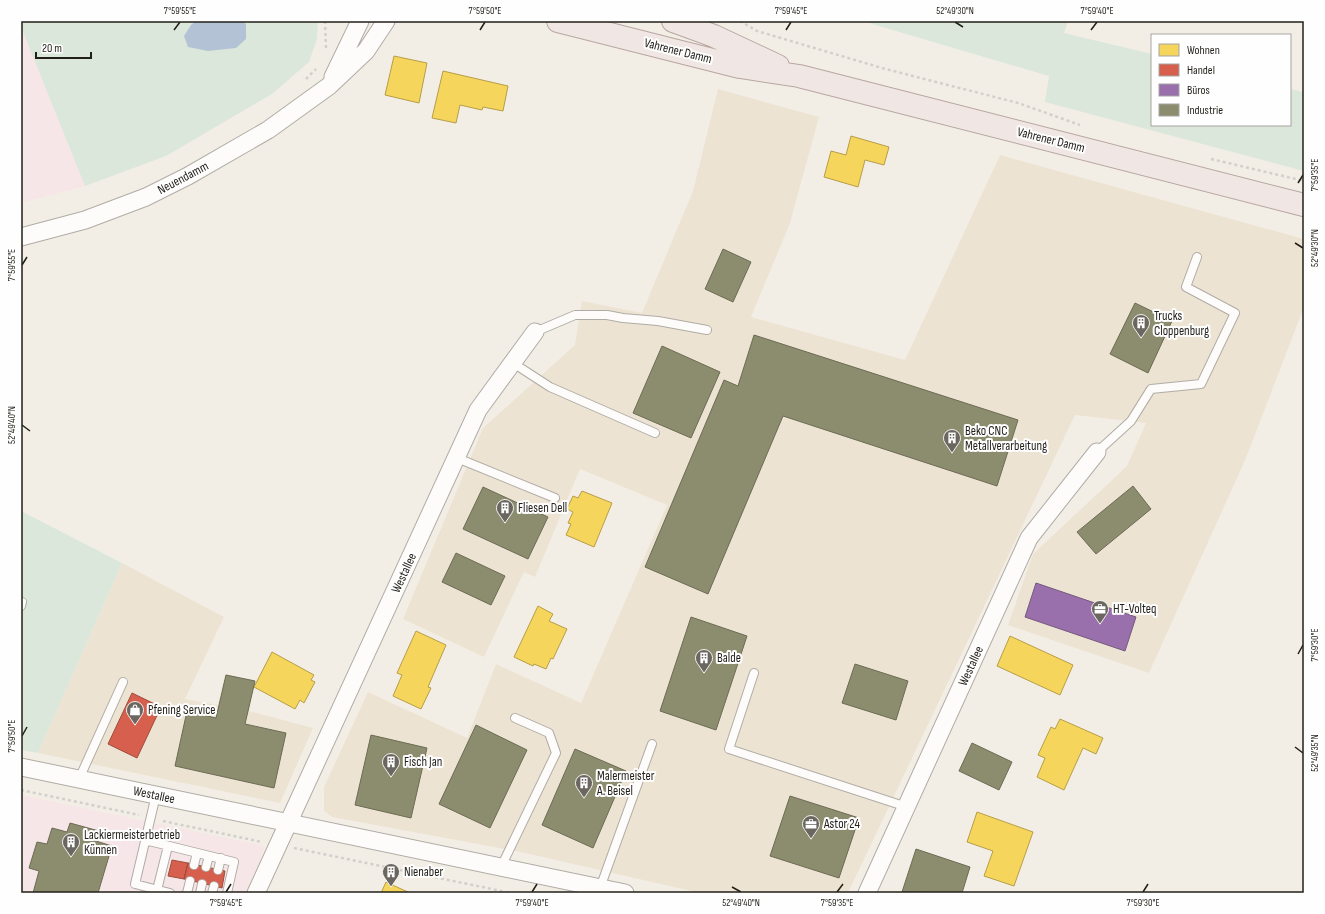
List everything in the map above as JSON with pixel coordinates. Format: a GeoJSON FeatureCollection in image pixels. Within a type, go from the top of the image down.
{"type":"FeatureCollection","features":[{"type":"Feature","properties":{"kind":"main road","name":"Vahrener Damm"},"geometry":{"type":"LineString","coordinates":[[558,21],[740,67],[798,76],[1304,205]]}},
{"type":"Feature","properties":{"kind":"main road","name":"Vahrener Damm"},"geometry":{"type":"LineString","coordinates":[[673,21],[714,36],[798,76]]}},
{"type":"Feature","properties":{"kind":"street","name":"Neuendamm"},"geometry":{"type":"LineString","coordinates":[[21,237],[85,220],[146,197],[181,180],[268,130],[329,86],[366,50],[386,21]]}},
{"type":"Feature","properties":{"kind":"street","name":"Neuendamm"},"geometry":{"type":"LineString","coordinates":[[329,86],[354,25]]}},
{"type":"Feature","properties":{"kind":"street","name":"Westallee"},"geometry":{"type":"LineString","coordinates":[[256,893],[478,410],[535,332]]}},
{"type":"Feature","properties":{"kind":"street","name":"Westallee"},"geometry":{"type":"LineString","coordinates":[[867,893],[1029,538],[1097,452]]}},
{"type":"Feature","properties":{"kind":"street","name":"Westallee"},"geometry":{"type":"LineString","coordinates":[[21,767],[625,893]]}},
{"type":"Feature","properties":{"kind":"lane"},"geometry":{"type":"LineString","coordinates":[[1097,452],[1131,421],[1151,389],[1201,384],[1235,314],[1186,287],[1197,257]]}},
{"type":"Feature","properties":{"kind":"lane"},"geometry":{"type":"LineString","coordinates":[[535,332],[575,315],[607,314],[623,318],[658,321],[707,330]]}},
{"type":"Feature","properties":{"kind":"lane"},"geometry":{"type":"LineString","coordinates":[[513,363],[550,387],[655,433]]}},
{"type":"Feature","properties":{"kind":"lane"},"geometry":{"type":"LineString","coordinates":[[456,458],[555,498]]}},
{"type":"Feature","properties":{"kind":"lane"},"geometry":{"type":"LineString","coordinates":[[754,673],[729,749],[906,807]]}},
{"type":"Feature","properties":{"kind":"lane"},"geometry":{"type":"LineString","coordinates":[[79,779],[123,682]]}},
{"type":"Feature","properties":{"kind":"lane"},"geometry":{"type":"LineString","coordinates":[[501,868],[556,753],[549,733],[515,718]]}},
{"type":"Feature","properties":{"kind":"lane"},"geometry":{"type":"LineString","coordinates":[[600,888],[652,744]]}},
{"type":"Feature","properties":{"kind":"lane"},"geometry":{"type":"LineString","coordinates":[[156,795],[135,884],[170,893]]}},
{"type":"Feature","properties":{"kind":"lane"},"geometry":{"type":"LineString","coordinates":[[146,840],[234,862],[227,893]]}},
{"type":"Feature","properties":{"kind":"lane"},"geometry":{"type":"LineString","coordinates":[[157,890],[168,846]]}},
{"type":"Feature","properties":{"kind":"lane"},"geometry":{"type":"LineString","coordinates":[[194,864],[197,853]]}},
{"type":"Feature","properties":{"kind":"lane"},"geometry":{"type":"LineString","coordinates":[[206,867],[209,856]]}},
{"type":"Feature","properties":{"kind":"lane"},"geometry":{"type":"LineString","coordinates":[[218,870],[221,858]]}},
{"type":"Feature","properties":{"kind":"lane"},"geometry":{"type":"LineString","coordinates":[[187,893],[190,881]]}},
{"type":"Feature","properties":{"kind":"lane"},"geometry":{"type":"LineString","coordinates":[[200,893],[202,884]]}},
{"type":"Feature","properties":{"kind":"path"},"geometry":{"type":"LineString","coordinates":[[325,21],[325,54]]}},
{"type":"Feature","properties":{"kind":"path"},"geometry":{"type":"LineString","coordinates":[[740,21],[757,31],[882,68],[1018,103],[1085,127]]}},
{"type":"Feature","properties":{"kind":"path"},"geometry":{"type":"LineString","coordinates":[[300,84],[317,68]]}},
{"type":"Feature","properties":{"kind":"path"},"geometry":{"type":"LineString","coordinates":[[1206,157],[1304,181]]}},
{"type":"Feature","properties":{"kind":"shaded area"},"geometry":{"type":"Polygon","coordinates":[[[21,21],[318,21],[317,39],[309,62],[272,94],[166,156],[85,186],[21,27],[21,21]]]}},
{"type":"Feature","properties":{"kind":"shaded area"},"geometry":{"type":"Polygon","coordinates":[[[862,21],[1068,21],[1064,33],[1151,54],[1151,126],[1291,126],[1291,89],[1304,92],[1304,171],[1045,102],[1049,76],[862,21]]]}},
{"type":"Feature","properties":{"kind":"shaded area"},"geometry":{"type":"Polygon","coordinates":[[[21,27],[85,186],[21,203],[21,27]]]}},
{"type":"Feature","properties":{"kind":"shaded area"},"geometry":{"type":"Polygon","coordinates":[[[718,89],[819,117],[790,223],[751,317],[905,360],[1000,155],[1304,239],[1304,307],[1246,458],[1149,673],[1008,625],[1033,554],[1127,466],[1146,423],[1075,415],[848,893],[700,893],[521,852],[332,817],[324,811],[324,787],[368,692],[467,738],[496,664],[581,703],[667,505],[580,469],[535,577],[524,572],[484,657],[403,619],[483,428],[575,345],[582,301],[642,313],[693,191],[718,89]]]}},
{"type":"Feature","properties":{"kind":"shaded area"},"geometry":{"type":"Polygon","coordinates":[[[21,511],[122,563],[38,753],[21,750],[21,511]]]}},
{"type":"Feature","properties":{"kind":"shaded area"},"geometry":{"type":"Polygon","coordinates":[[[122,563],[224,617],[185,699],[218,705],[225,674],[255,680],[249,711],[313,728],[280,803],[38,753],[122,563]]]}},
{"type":"Feature","properties":{"kind":"shaded area"},"geometry":{"type":"Polygon","coordinates":[[[21,795],[264,846],[261,857],[245,893],[21,893],[21,795]]]}},
{"type":"Feature","properties":{"kind":"water"},"geometry":{"type":"Polygon","coordinates":[[[196,21],[242,21],[246,24],[246,39],[236,48],[208,51],[188,47],[184,36],[191,25],[196,21]]]}},
{"type":"Feature","properties":{"kind":"building: Wohnen"},"geometry":{"type":"Polygon","coordinates":[[[394,56],[427,63],[419,103],[385,95],[394,56]]]}},
{"type":"Feature","properties":{"kind":"building: Wohnen"},"geometry":{"type":"Polygon","coordinates":[[[443,71],[508,86],[503,111],[483,107],[482,110],[460,105],[456,123],[432,118],[443,71]]]}},
{"type":"Feature","properties":{"kind":"building: Wohnen"},"geometry":{"type":"Polygon","coordinates":[[[851,136],[889,147],[884,165],[865,160],[858,187],[824,177],[831,151],[846,155],[851,136]]]}},
{"type":"Feature","properties":{"kind":"building: Wohnen"},"geometry":{"type":"Polygon","coordinates":[[[582,491],[612,503],[594,547],[566,535],[571,524],[568,523],[573,512],[567,509],[573,496],[578,498],[582,491]]]}},
{"type":"Feature","properties":{"kind":"building: Wohnen"},"geometry":{"type":"Polygon","coordinates":[[[538,606],[553,614],[549,621],[567,629],[553,659],[551,658],[546,669],[534,664],[533,666],[514,657],[538,606]]]}},
{"type":"Feature","properties":{"kind":"building: Wohnen"},"geometry":{"type":"Polygon","coordinates":[[[416,631],[446,645],[428,687],[431,688],[421,709],[393,696],[402,675],[397,673],[416,631]]]}},
{"type":"Feature","properties":{"kind":"building: Wohnen"},"geometry":{"type":"Polygon","coordinates":[[[1010,636],[1073,665],[1060,695],[997,666],[1010,636]]]}},
{"type":"Feature","properties":{"kind":"building: Wohnen"},"geometry":{"type":"Polygon","coordinates":[[[272,652],[314,675],[311,680],[315,682],[304,703],[300,700],[295,709],[254,687],[272,652]]]}},
{"type":"Feature","properties":{"kind":"building: Wohnen"},"geometry":{"type":"Polygon","coordinates":[[[1060,719],[1103,738],[1096,754],[1083,748],[1064,790],[1037,777],[1045,758],[1038,755],[1051,727],[1055,729],[1060,719]]]}},
{"type":"Feature","properties":{"kind":"building: Wohnen"},"geometry":{"type":"Polygon","coordinates":[[[977,812],[1033,832],[1014,886],[984,876],[993,851],[967,842],[977,812]]]}},
{"type":"Feature","properties":{"kind":"building: Wohnen","name":"Nienaber"},"geometry":{"type":"Polygon","coordinates":[[[386,882],[410,893],[381,893],[386,882]]]}},
{"type":"Feature","properties":{"kind":"building: Handel","name":"Pfening Service"},"geometry":{"type":"Polygon","coordinates":[[[132,693],[161,707],[137,758],[108,744],[132,693]]]}},
{"type":"Feature","properties":{"kind":"building: Handel"},"geometry":{"type":"Polygon","coordinates":[[[172,860],[188,863],[184,879],[168,876],[172,860]]]}},
{"type":"Feature","properties":{"kind":"building: Handel"},"geometry":{"type":"Polygon","coordinates":[[[188,863],[225,871],[222,888],[184,879],[188,863]]]}},
{"type":"Feature","properties":{"kind":"building: Büros"},"geometry":{"type":"Polygon","coordinates":[[[1036,583],[1136,617],[1125,651],[1025,617],[1036,583]]]}},
{"type":"Feature","properties":{"kind":"building: Industrie"},"geometry":{"type":"Polygon","coordinates":[[[723,249],[751,262],[733,302],[705,289],[723,249]]]}},
{"type":"Feature","properties":{"kind":"building: Industrie","name":"Trucks Cloppenburg"},"geometry":{"type":"Polygon","coordinates":[[[1135,303],[1172,321],[1148,373],[1110,354],[1135,303]]]}},
{"type":"Feature","properties":{"kind":"building: Industrie","name":"Beko CNC Metallverarbeitung"},"geometry":{"type":"Polygon","coordinates":[[[754,335],[1018,420],[997,486],[783,416],[708,594],[645,567],[724,380],[738,386],[754,335]]]}},
{"type":"Feature","properties":{"kind":"building: Industrie"},"geometry":{"type":"Polygon","coordinates":[[[662,346],[720,372],[691,438],[633,413],[662,346]]]}},
{"type":"Feature","properties":{"kind":"building: Industrie"},"geometry":{"type":"Polygon","coordinates":[[[1133,486],[1151,509],[1096,554],[1077,532],[1133,486]]]}},
{"type":"Feature","properties":{"kind":"building: Industrie","name":"Fliesen Dell"},"geometry":{"type":"Polygon","coordinates":[[[483,487],[548,517],[528,559],[463,529],[483,487]]]}},
{"type":"Feature","properties":{"kind":"building: Industrie"},"geometry":{"type":"Polygon","coordinates":[[[456,553],[505,576],[491,605],[442,582],[456,553]]]}},
{"type":"Feature","properties":{"kind":"building: Industrie","name":"Balde"},"geometry":{"type":"Polygon","coordinates":[[[691,617],[747,636],[716,730],[660,711],[691,617]]]}},
{"type":"Feature","properties":{"kind":"building: Industrie"},"geometry":{"type":"Polygon","coordinates":[[[855,664],[908,681],[896,720],[842,703],[855,664]]]}},
{"type":"Feature","properties":{"kind":"building: Industrie"},"geometry":{"type":"Polygon","coordinates":[[[226,675],[255,681],[245,724],[286,733],[274,788],[175,766],[187,711],[216,718],[226,675]]]}},
{"type":"Feature","properties":{"kind":"building: Industrie"},"geometry":{"type":"Polygon","coordinates":[[[476,725],[527,750],[490,828],[439,804],[476,725]]]}},
{"type":"Feature","properties":{"kind":"building: Industrie","name":"Fisch Jan"},"geometry":{"type":"Polygon","coordinates":[[[371,735],[427,748],[411,818],[355,805],[371,735]]]}},
{"type":"Feature","properties":{"kind":"building: Industrie"},"geometry":{"type":"Polygon","coordinates":[[[972,743],[1012,762],[999,790],[959,771],[972,743]]]}},
{"type":"Feature","properties":{"kind":"building: Industrie","name":"Malermeister A. Beisel"},"geometry":{"type":"Polygon","coordinates":[[[575,749],[626,771],[593,848],[542,825],[575,749]]]}},
{"type":"Feature","properties":{"kind":"building: Industrie"},"geometry":{"type":"Polygon","coordinates":[[[790,796],[859,818],[839,878],[770,856],[790,796]]]}},
{"type":"Feature","properties":{"kind":"building: Industrie","name":"Lackiermeisterbetrieb Künnen"},"geometry":{"type":"Polygon","coordinates":[[[70,823],[99,831],[96,841],[112,846],[98,893],[33,893],[39,871],[29,868],[37,842],[47,844],[52,828],[67,832],[70,823]]]}},
{"type":"Feature","properties":{"kind":"building: Industrie"},"geometry":{"type":"Polygon","coordinates":[[[916,849],[970,867],[962,893],[902,892],[916,849]]]}},
{"type":"Feature","properties":{"kind":"place","name":"Trucks Cloppenburg"},"geometry":{"type":"Point","coordinates":[1141,338]}},
{"type":"Feature","properties":{"kind":"place","name":"Beko CNC Metallverarbeitung"},"geometry":{"type":"Point","coordinates":[952,453]}},
{"type":"Feature","properties":{"kind":"place","name":"Fliesen Dell"},"geometry":{"type":"Point","coordinates":[505,523]}},
{"type":"Feature","properties":{"kind":"place","name":"HT-Volteq"},"geometry":{"type":"Point","coordinates":[1100,624]}},
{"type":"Feature","properties":{"kind":"place","name":"Balde"},"geometry":{"type":"Point","coordinates":[704,673]}},
{"type":"Feature","properties":{"kind":"place","name":"Pfening Service"},"geometry":{"type":"Point","coordinates":[135,725]}},
{"type":"Feature","properties":{"kind":"place","name":"Fisch Jan"},"geometry":{"type":"Point","coordinates":[391,777]}},
{"type":"Feature","properties":{"kind":"place","name":"Malermeister A. Beisel"},"geometry":{"type":"Point","coordinates":[584,798]}},
{"type":"Feature","properties":{"kind":"place","name":"Astor 24"},"geometry":{"type":"Point","coordinates":[811,839]}},
{"type":"Feature","properties":{"kind":"place","name":"Lackiermeisterbetrieb Künnen"},"geometry":{"type":"Point","coordinates":[71,857]}},
{"type":"Feature","properties":{"kind":"place","name":"Nienaber"},"geometry":{"type":"Point","coordinates":[391,887]}}]}
